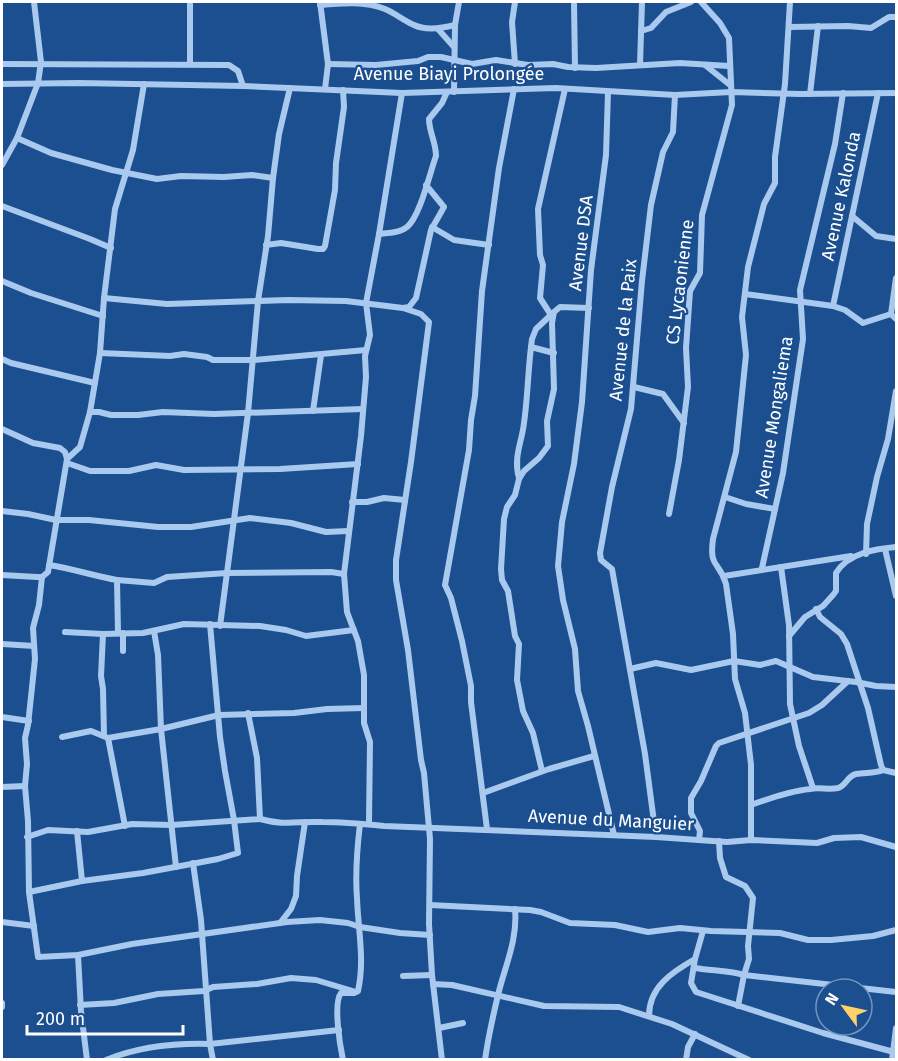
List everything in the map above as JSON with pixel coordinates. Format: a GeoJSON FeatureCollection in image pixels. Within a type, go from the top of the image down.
{"type":"FeatureCollection","features":[{"type":"Feature","properties":{"kind":"street"},"geometry":{"type":"LineString","coordinates":[[2,165],[17,138],[38,83],[41,62],[34,2]]}},
{"type":"Feature","properties":{"kind":"street"},"geometry":{"type":"LineString","coordinates":[[189,2],[190,64]]}},
{"type":"Feature","properties":{"kind":"street"},"geometry":{"type":"LineString","coordinates":[[454,92],[455,25],[459,2]]}},
{"type":"Feature","properties":{"kind":"street"},"geometry":{"type":"LineString","coordinates":[[515,2],[512,29],[515,63]]}},
{"type":"Feature","properties":{"kind":"street"},"geometry":{"type":"LineString","coordinates":[[574,2],[575,68]]}},
{"type":"Feature","properties":{"kind":"street"},"geometry":{"type":"LineString","coordinates":[[640,65],[642,2]]}},
{"type":"Feature","properties":{"kind":"street"},"geometry":{"type":"LineString","coordinates":[[641,31],[651,28],[666,12],[691,2]]}},
{"type":"Feature","properties":{"kind":"street","name":"CS Lycaonienne"},"geometry":{"type":"LineString","coordinates":[[669,514],[688,387],[686,348],[690,291],[700,273],[702,215],[731,110],[729,38],[701,2]]}},
{"type":"Feature","properties":{"kind":"street"},"geometry":{"type":"LineString","coordinates":[[751,840],[752,772],[745,713],[735,679],[730,606],[724,576],[711,559],[711,554],[734,464],[740,426],[746,355],[742,317],[748,267],[766,198],[775,183],[775,157],[786,84],[790,2]]}},
{"type":"Feature","properties":{"kind":"street"},"geometry":{"type":"LineString","coordinates":[[325,89],[328,63],[320,3],[363,4],[386,9],[413,25],[438,29],[455,25]]}},
{"type":"Feature","properties":{"kind":"street"},"geometry":{"type":"LineString","coordinates":[[790,27],[871,28],[889,17],[897,17]]}},
{"type":"Feature","properties":{"kind":"street"},"geometry":{"type":"LineString","coordinates":[[810,94],[818,26]]}},
{"type":"Feature","properties":{"kind":"street"},"geometry":{"type":"LineString","coordinates":[[438,29],[454,47]]}},
{"type":"Feature","properties":{"kind":"street"},"geometry":{"type":"LineString","coordinates":[[328,63],[376,65],[418,61],[428,57],[456,59],[472,64],[496,60],[575,68],[680,63],[729,66]]}},
{"type":"Feature","properties":{"kind":"street"},"geometry":{"type":"LineString","coordinates":[[2,64],[41,62],[234,66],[243,86]]}},
{"type":"Feature","properties":{"kind":"street"},"geometry":{"type":"LineString","coordinates":[[705,64],[731,88]]}},
{"type":"Feature","properties":{"kind":"street","name":"Avenue Biayi Prolongée"},"geometry":{"type":"LineString","coordinates":[[2,84],[243,86],[402,93],[565,89],[675,95],[731,88],[783,94],[897,93]]}},
{"type":"Feature","properties":{"kind":"street"},"geometry":{"type":"LineString","coordinates":[[67,461],[80,447],[90,412],[100,353],[115,210],[134,142],[144,84]]}},
{"type":"Feature","properties":{"kind":"street"},"geometry":{"type":"LineString","coordinates":[[220,626],[248,413],[258,301],[273,178],[279,134],[290,88]]}},
{"type":"Feature","properties":{"kind":"street"},"geometry":{"type":"LineString","coordinates":[[487,829],[469,675],[451,598],[445,585],[469,450],[475,396],[479,317],[501,156],[514,89]]}},
{"type":"Feature","properties":{"kind":"street"},"geometry":{"type":"LineString","coordinates":[[519,479],[517,462],[519,439],[524,426],[533,333],[553,313],[540,298],[543,265],[540,255],[538,209],[565,89]]}},
{"type":"Feature","properties":{"kind":"street"},"geometry":{"type":"LineString","coordinates":[[266,245],[281,243],[318,249],[325,246],[335,190],[336,163],[344,107],[343,90]]}},
{"type":"Feature","properties":{"kind":"street"},"geometry":{"type":"LineString","coordinates":[[379,234],[406,228],[414,220],[436,156],[436,146],[429,128],[429,119],[442,104],[447,92]]}},
{"type":"Feature","properties":{"kind":"street","name":"Avenue DSA"},"geometry":{"type":"LineString","coordinates":[[542,771],[533,733],[525,719],[522,705],[517,680],[519,644],[515,636],[508,591],[502,579],[505,512],[515,495],[519,479],[548,446],[547,421],[554,389],[553,313],[560,307],[588,308],[606,155],[608,92]]}},
{"type":"Feature","properties":{"kind":"street"},"geometry":{"type":"LineString","coordinates":[[369,824],[370,742],[364,723],[364,675],[346,606],[344,574],[366,377],[366,350],[370,325],[366,303],[402,93]]}},
{"type":"Feature","properties":{"kind":"street","name":"Avenue Mongaliema"},"geometry":{"type":"LineString","coordinates":[[762,568],[789,437],[803,339],[800,290],[835,144],[843,93]]}},
{"type":"Feature","properties":{"kind":"street","name":"Avenue Kalonda"},"geometry":{"type":"LineString","coordinates":[[833,306],[879,93]]}},
{"type":"Feature","properties":{"kind":"street","name":"Avenue de la Paix"},"geometry":{"type":"LineString","coordinates":[[656,837],[612,569],[601,560],[600,553],[612,487],[631,409],[651,205],[663,152],[673,132],[675,95]]}},
{"type":"Feature","properties":{"kind":"street"},"geometry":{"type":"LineString","coordinates":[[17,138],[51,153],[157,178],[252,175],[273,178]]}},
{"type":"Feature","properties":{"kind":"street"},"geometry":{"type":"LineString","coordinates":[[404,308],[413,304],[416,298],[432,226],[444,207],[426,185]]}},
{"type":"Feature","properties":{"kind":"street"},"geometry":{"type":"LineString","coordinates":[[2,206],[111,248]]}},
{"type":"Feature","properties":{"kind":"street"},"geometry":{"type":"LineString","coordinates":[[852,216],[876,237],[897,239]]}},
{"type":"Feature","properties":{"kind":"street"},"geometry":{"type":"LineString","coordinates":[[432,226],[454,240],[489,245]]}},
{"type":"Feature","properties":{"kind":"street"},"geometry":{"type":"LineString","coordinates":[[891,314],[897,278]]}},
{"type":"Feature","properties":{"kind":"street"},"geometry":{"type":"LineString","coordinates":[[2,281],[31,293],[51,297],[103,316]]}},
{"type":"Feature","properties":{"kind":"street"},"geometry":{"type":"LineString","coordinates":[[745,294],[833,306],[845,310],[863,323],[891,314]]}},
{"type":"Feature","properties":{"kind":"street"},"geometry":{"type":"LineString","coordinates":[[104,298],[167,304],[288,300],[366,303],[404,308],[425,316],[429,322],[405,500],[397,542],[396,580],[408,650],[424,773],[428,828],[432,975],[442,1059]]}},
{"type":"Feature","properties":{"kind":"street"},"geometry":{"type":"LineString","coordinates":[[588,308],[582,402],[574,464],[562,522],[558,566],[563,600],[575,649],[578,691],[614,835]]}},
{"type":"Feature","properties":{"kind":"street"},"geometry":{"type":"LineString","coordinates":[[891,314],[897,319]]}},
{"type":"Feature","properties":{"kind":"street"},"geometry":{"type":"LineString","coordinates":[[531,347],[554,353]]}},
{"type":"Feature","properties":{"kind":"street"},"geometry":{"type":"LineString","coordinates":[[100,353],[170,357],[184,354],[213,360],[254,360],[366,350]]}},
{"type":"Feature","properties":{"kind":"street"},"geometry":{"type":"LineString","coordinates":[[313,411],[321,355]]}},
{"type":"Feature","properties":{"kind":"street"},"geometry":{"type":"LineString","coordinates":[[2,359],[95,383]]}},
{"type":"Feature","properties":{"kind":"street"},"geometry":{"type":"LineString","coordinates":[[634,387],[663,394],[684,424]]}},
{"type":"Feature","properties":{"kind":"street"},"geometry":{"type":"LineString","coordinates":[[866,554],[867,524],[897,391]]}},
{"type":"Feature","properties":{"kind":"street"},"geometry":{"type":"LineString","coordinates":[[90,412],[138,415],[163,412],[214,414],[363,409]]}},
{"type":"Feature","properties":{"kind":"street"},"geometry":{"type":"LineString","coordinates":[[2,429],[33,443],[60,448],[65,452],[67,461],[47,574],[42,577],[2,575]]}},
{"type":"Feature","properties":{"kind":"street"},"geometry":{"type":"LineString","coordinates":[[67,461],[90,471],[129,471],[160,465],[184,470],[240,470],[358,464]]}},
{"type":"Feature","properties":{"kind":"street"},"geometry":{"type":"LineString","coordinates":[[517,462],[531,464]]}},
{"type":"Feature","properties":{"kind":"street"},"geometry":{"type":"LineString","coordinates":[[725,497],[746,504],[775,509]]}},
{"type":"Feature","properties":{"kind":"street"},"geometry":{"type":"LineString","coordinates":[[352,502],[367,502],[384,498],[405,500]]}},
{"type":"Feature","properties":{"kind":"street"},"geometry":{"type":"LineString","coordinates":[[2,511],[56,520],[89,520],[158,527],[191,527],[250,518],[291,523],[326,532],[348,531]]}},
{"type":"Feature","properties":{"kind":"street"},"geometry":{"type":"LineString","coordinates":[[724,576],[897,547]]}},
{"type":"Feature","properties":{"kind":"street"},"geometry":{"type":"LineString","coordinates":[[885,549],[893,589],[897,596]]}},
{"type":"Feature","properties":{"kind":"street"},"geometry":{"type":"LineString","coordinates":[[788,637],[803,618],[823,606],[833,595],[836,591],[836,573],[852,556]]}},
{"type":"Feature","properties":{"kind":"street"},"geometry":{"type":"LineString","coordinates":[[49,565],[74,568],[95,576],[117,580],[154,583],[167,577],[227,573],[331,572],[344,574]]}},
{"type":"Feature","properties":{"kind":"street"},"geometry":{"type":"LineString","coordinates":[[781,567],[789,625],[790,704],[813,788]]}},
{"type":"Feature","properties":{"kind":"street"},"geometry":{"type":"LineString","coordinates":[[42,577],[33,628],[35,658],[29,721],[25,738],[29,892],[38,957],[78,955],[132,944],[280,923],[329,920],[413,935],[430,935]]}},
{"type":"Feature","properties":{"kind":"street"},"geometry":{"type":"LineString","coordinates":[[117,580],[123,651]]}},
{"type":"Feature","properties":{"kind":"street"},"geometry":{"type":"LineString","coordinates":[[816,609],[820,617],[841,634],[847,644],[868,708],[877,754],[883,770]]}},
{"type":"Feature","properties":{"kind":"street"},"geometry":{"type":"LineString","coordinates":[[65,632],[103,634],[154,631],[184,624],[260,626],[306,636],[354,630]]}},
{"type":"Feature","properties":{"kind":"street"},"geometry":{"type":"LineString","coordinates":[[29,892],[82,881],[176,867],[238,853],[225,771],[210,624]]}},
{"type":"Feature","properties":{"kind":"street"},"geometry":{"type":"LineString","coordinates":[[154,631],[158,655],[160,729],[176,867]]}},
{"type":"Feature","properties":{"kind":"street"},"geometry":{"type":"LineString","coordinates":[[103,634],[101,676],[106,737],[125,826]]}},
{"type":"Feature","properties":{"kind":"street"},"geometry":{"type":"LineString","coordinates":[[2,644],[34,646]]}},
{"type":"Feature","properties":{"kind":"street"},"geometry":{"type":"LineString","coordinates":[[630,669],[656,663],[691,670],[734,661],[760,665],[776,662],[813,677],[897,687]]}},
{"type":"Feature","properties":{"kind":"street"},"geometry":{"type":"LineString","coordinates":[[699,840],[700,831],[691,813],[690,798],[716,746],[766,726],[809,713],[822,705],[848,681]]}},
{"type":"Feature","properties":{"kind":"street"},"geometry":{"type":"LineString","coordinates":[[62,737],[92,731],[106,737],[160,729],[219,716],[248,713],[286,714],[327,709],[364,708]]}},
{"type":"Feature","properties":{"kind":"street"},"geometry":{"type":"LineString","coordinates":[[248,713],[257,758],[260,819]]}},
{"type":"Feature","properties":{"kind":"street"},"geometry":{"type":"LineString","coordinates":[[2,717],[29,721]]}},
{"type":"Feature","properties":{"kind":"street"},"geometry":{"type":"LineString","coordinates":[[483,793],[542,771],[594,756]]}},
{"type":"Feature","properties":{"kind":"street"},"geometry":{"type":"LineString","coordinates":[[751,804],[796,791],[836,788],[858,774],[876,773],[883,770],[897,773]]}},
{"type":"Feature","properties":{"kind":"street"},"geometry":{"type":"LineString","coordinates":[[2,787],[25,786]]}},
{"type":"Feature","properties":{"kind":"street","name":"Avenue du Manguier"},"geometry":{"type":"LineString","coordinates":[[27,837],[48,830],[88,832],[141,824],[172,825],[260,819],[282,824],[323,822],[719,841],[817,843],[834,838],[861,837],[897,847]]}},
{"type":"Feature","properties":{"kind":"street"},"geometry":{"type":"LineString","coordinates":[[280,923],[291,909],[297,896],[297,876],[305,822]]}},
{"type":"Feature","properties":{"kind":"street"},"geometry":{"type":"LineString","coordinates":[[356,992],[361,959],[356,873],[360,824]]}},
{"type":"Feature","properties":{"kind":"street"},"geometry":{"type":"LineString","coordinates":[[76,831],[82,881]]}},
{"type":"Feature","properties":{"kind":"street"},"geometry":{"type":"LineString","coordinates":[[719,841],[720,858],[726,877],[745,886],[753,898],[748,946],[750,959],[744,975],[738,1006]]}},
{"type":"Feature","properties":{"kind":"street"},"geometry":{"type":"LineString","coordinates":[[193,863],[199,898],[213,1059]]}},
{"type":"Feature","properties":{"kind":"street"},"geometry":{"type":"LineString","coordinates":[[430,905],[541,912],[560,920],[586,925],[615,925],[648,932],[680,928],[703,931],[787,933],[808,940],[831,940],[873,936],[897,930]]}},
{"type":"Feature","properties":{"kind":"street"},"geometry":{"type":"LineString","coordinates":[[485,1059],[498,996],[514,942],[515,909]]}},
{"type":"Feature","properties":{"kind":"street"},"geometry":{"type":"LineString","coordinates":[[2,922],[34,926]]}},
{"type":"Feature","properties":{"kind":"street"},"geometry":{"type":"LineString","coordinates":[[703,931],[691,983],[696,992],[894,1054],[897,1028]]}},
{"type":"Feature","properties":{"kind":"street"},"geometry":{"type":"LineString","coordinates":[[78,955],[87,1059]]}},
{"type":"Feature","properties":{"kind":"street"},"geometry":{"type":"LineString","coordinates":[[649,1016],[651,1001],[657,989],[671,973],[695,959]]}},
{"type":"Feature","properties":{"kind":"street"},"geometry":{"type":"LineString","coordinates":[[695,968],[897,992]]}},
{"type":"Feature","properties":{"kind":"street"},"geometry":{"type":"LineString","coordinates":[[403,976],[432,975]]}},
{"type":"Feature","properties":{"kind":"street"},"geometry":{"type":"LineString","coordinates":[[81,1005],[127,1001],[158,994],[207,991],[213,987],[256,984],[291,978],[316,980],[356,992]]}},
{"type":"Feature","properties":{"kind":"street"},"geometry":{"type":"LineString","coordinates":[[433,984],[452,985],[554,1007],[597,1005],[619,1007],[695,1034],[749,1059]]}},
{"type":"Feature","properties":{"kind":"street"},"geometry":{"type":"LineString","coordinates":[[343,1059],[338,997],[341,993],[356,992]]}},
{"type":"Feature","properties":{"kind":"street"},"geometry":{"type":"LineString","coordinates":[[439,1028],[463,1023]]}},
{"type":"Feature","properties":{"kind":"street"},"geometry":{"type":"LineString","coordinates":[[106,1059],[159,1047],[210,1044],[339,1030]]}},
{"type":"Feature","properties":{"kind":"street"},"geometry":{"type":"LineString","coordinates":[[686,1059],[688,1047],[695,1034]]}}]}
